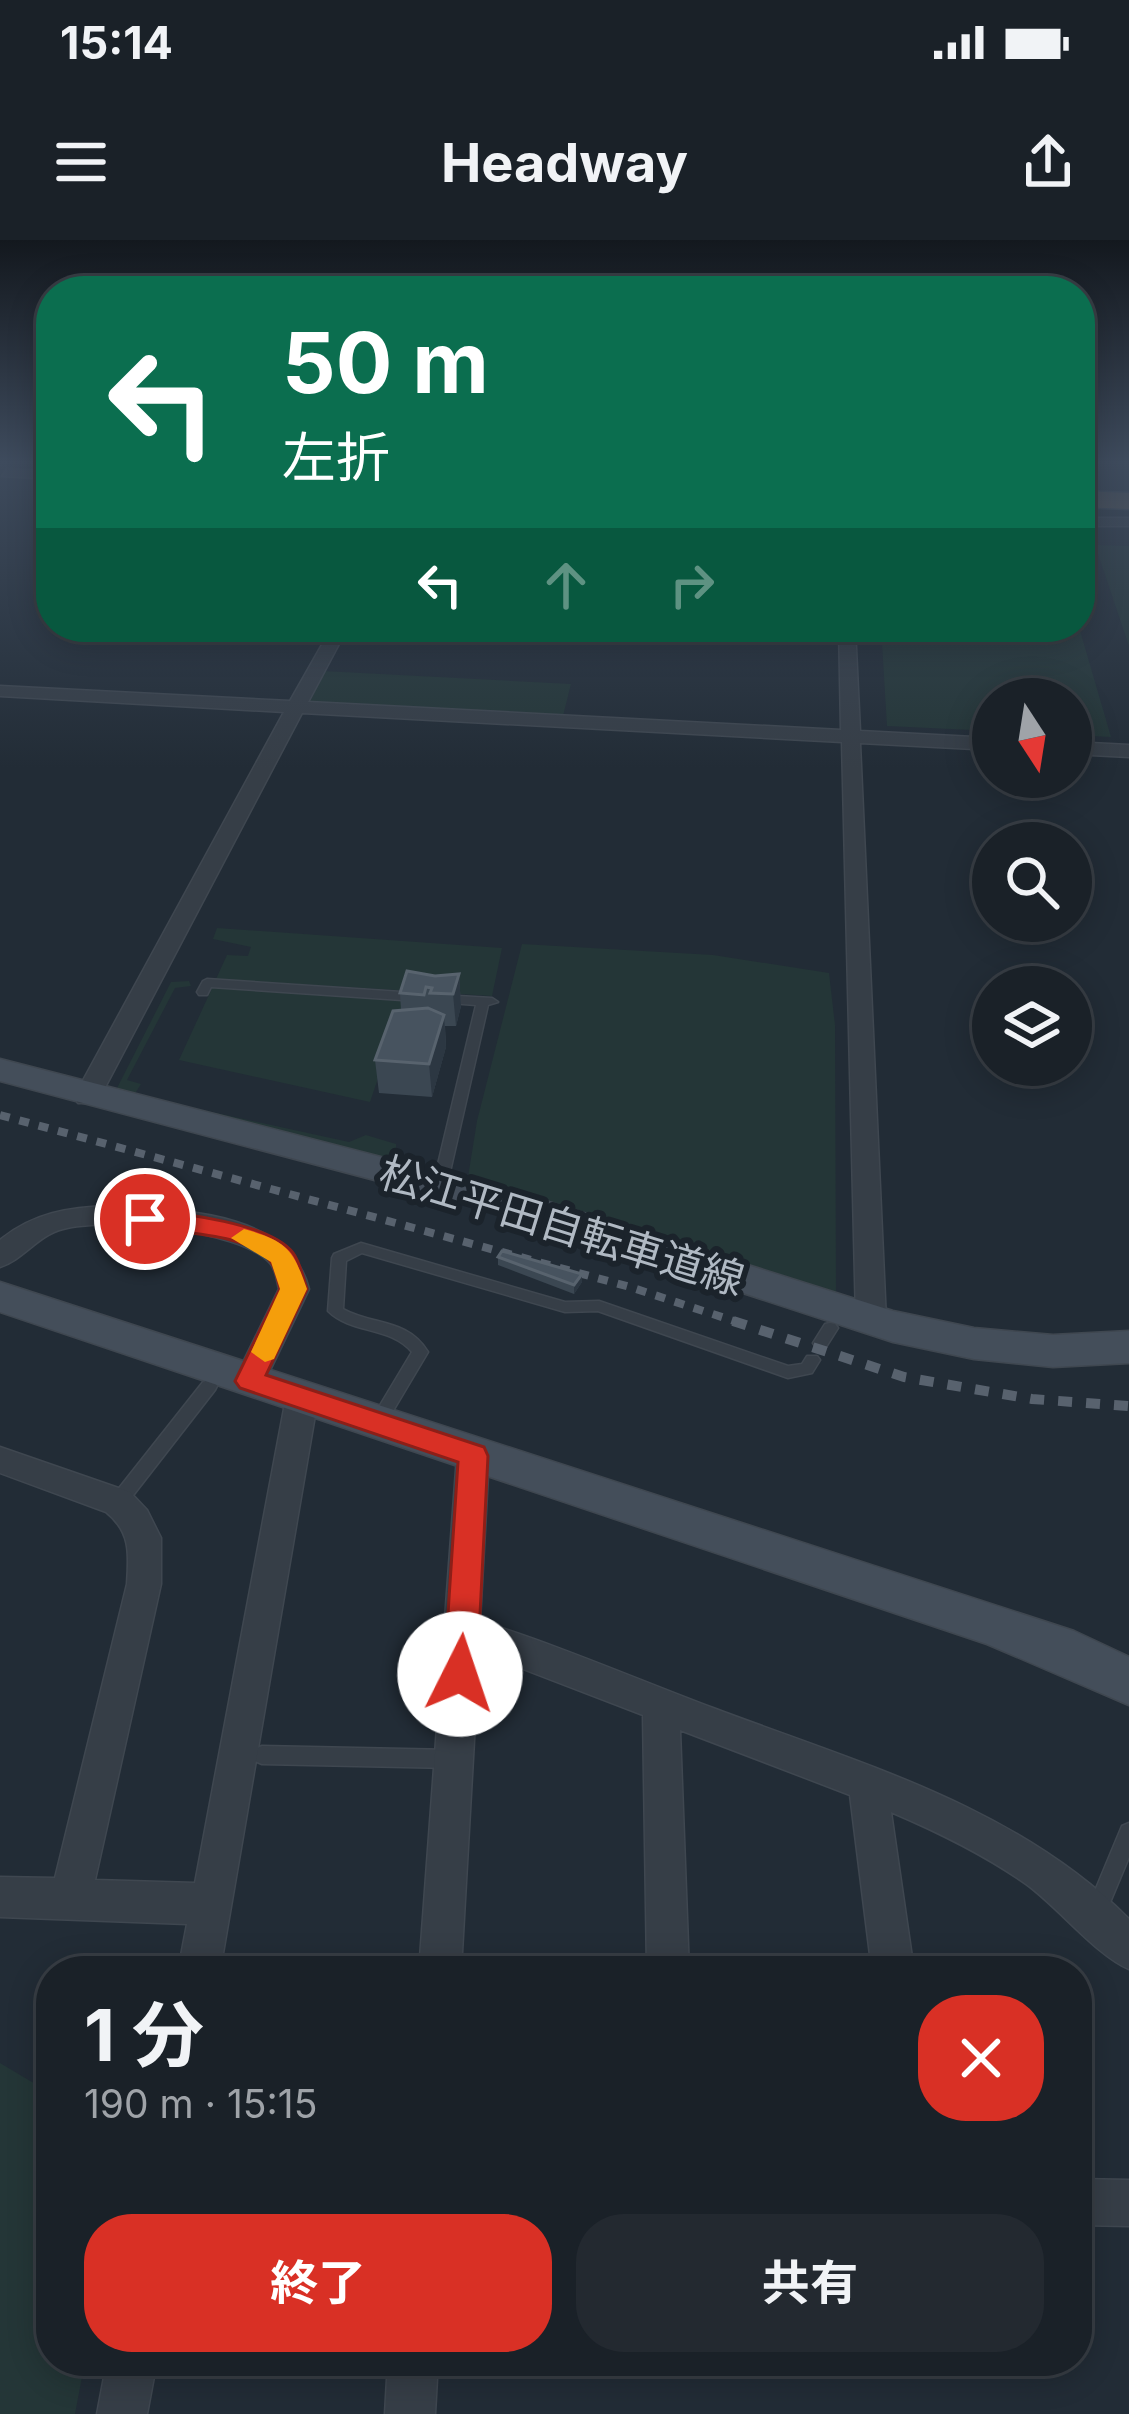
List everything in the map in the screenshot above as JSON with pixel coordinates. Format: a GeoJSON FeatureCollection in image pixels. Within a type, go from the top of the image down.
{"type":"FeatureCollection","features":[{"type":"Feature","properties":{"kind":"street"},"geometry":{"type":"LineString","coordinates":[[87,1097],[332,642]]}},
{"type":"Feature","properties":{"kind":"street"},"geometry":{"type":"LineString","coordinates":[[841,1330],[851,736],[848,642]]}},
{"type":"Feature","properties":{"kind":"street"},"geometry":{"type":"LineString","coordinates":[[0,691],[972,743]]}},
{"type":"Feature","properties":{"kind":"street"},"geometry":{"type":"LineString","coordinates":[[1092,749],[1129,751]]}},
{"type":"Feature","properties":{"kind":"street","name":"松江平田自転車道線"},"geometry":{"type":"LineString","coordinates":[[0,1070],[87,1097],[508,1202],[841,1330],[1036,1351],[1129,1347]]}},
{"type":"Feature","properties":{"kind":"street"},"geometry":{"type":"LineString","coordinates":[[0,1257],[36,1228],[101,1215],[188,1222],[263,1243],[283,1257],[294,1289],[229,1384]]}},
{"type":"Feature","properties":{"kind":"street"},"geometry":{"type":"LineString","coordinates":[[0,1297],[229,1384],[302,1398],[988,1623],[1056,1647],[1129,1682]]}},
{"type":"Feature","properties":{"kind":"street"},"geometry":{"type":"LineString","coordinates":[[201,1956],[302,1398]]}},
{"type":"Feature","properties":{"kind":"street"},"geometry":{"type":"LineString","coordinates":[[441,1956],[473,1456]]}},
{"type":"Feature","properties":{"kind":"street"},"geometry":{"type":"LineString","coordinates":[[2,1464],[118,1502],[132,1512],[145,1538],[144,1584],[70,1900]]}},
{"type":"Feature","properties":{"kind":"street"},"geometry":{"type":"LineString","coordinates":[[464,1632],[868,1785],[1017,1852],[1096,1910],[1129,1948]]}},
{"type":"Feature","properties":{"kind":"street"},"geometry":{"type":"LineString","coordinates":[[661,1705],[668,1956]]}},
{"type":"Feature","properties":{"kind":"street"},"geometry":{"type":"LineString","coordinates":[[868,1785],[891,1956]]}},
{"type":"Feature","properties":{"kind":"street"},"geometry":{"type":"LineString","coordinates":[[0,1898],[210,1904]]}},
{"type":"Feature","properties":{"kind":"street"},"geometry":{"type":"LineString","coordinates":[[1092,2202],[1129,2203]]}},
{"type":"Feature","properties":{"kind":"street"},"geometry":{"type":"LineString","coordinates":[[122,2414],[129,2376]]}},
{"type":"Feature","properties":{"kind":"street"},"geometry":{"type":"LineString","coordinates":[[410,2414],[412,2376]]}},
{"type":"Feature","properties":{"kind":"lane"},"geometry":{"type":"LineString","coordinates":[[202,992],[207,983],[487,1002],[440,1185]]}},
{"type":"Feature","properties":{"kind":"lane"},"geometry":{"type":"LineString","coordinates":[[377,1424],[420,1352],[407,1336],[344,1318],[335,1311],[339,1258],[361,1248],[565,1307],[599,1306],[788,1372],[807,1369],[812,1360]]}},
{"type":"Feature","properties":{"kind":"lane"},"geometry":{"type":"LineString","coordinates":[[118,1502],[229,1384]]}},
{"type":"Feature","properties":{"kind":"lane"},"geometry":{"type":"LineString","coordinates":[[262,1755],[455,1759]]}},
{"type":"Feature","properties":{"kind":"lane"},"geometry":{"type":"LineString","coordinates":[[1096,1910],[1129,1833]]}},
{"type":"Feature","properties":{"kind":"shaded area"},"geometry":{"type":"Polygon","coordinates":[[[1102,565],[1129,565],[1129,646],[1102,565]]]}},
{"type":"Feature","properties":{"kind":"shaded area"},"geometry":{"type":"Polygon","coordinates":[[[882,642],[1083,642],[1111,737],[1092,736],[1092,678],[972,678],[972,730],[887,726],[882,642]]]}},
{"type":"Feature","properties":{"kind":"shaded area"},"geometry":{"type":"Polygon","coordinates":[[[323,671],[571,684],[563,716],[306,702],[323,671]]]}},
{"type":"Feature","properties":{"kind":"shaded area"},"geometry":{"type":"Polygon","coordinates":[[[217,928],[502,948],[492,996],[216,979],[227,955],[248,956],[251,947],[213,939],[217,928]]]}},
{"type":"Feature","properties":{"kind":"shaded area"},"geometry":{"type":"Polygon","coordinates":[[[522,944],[713,955],[829,973],[835,1025],[836,1292],[468,1177],[477,1121],[522,944]]]}},
{"type":"Feature","properties":{"kind":"shaded area"},"geometry":{"type":"Polygon","coordinates":[[[189,981],[191,986],[175,988],[127,1080],[141,1084],[134,1095],[349,1142],[366,1135],[396,1144],[396,1153],[383,1157],[115,1092],[171,982],[189,981]]]}},
{"type":"Feature","properties":{"kind":"shaded area"},"geometry":{"type":"Polygon","coordinates":[[[213,986],[404,1001],[370,1102],[179,1060],[213,986]]]}},
{"type":"Feature","properties":{"kind":"shaded area"},"geometry":{"type":"Polygon","coordinates":[[[0,2063],[36,2084],[36,2376],[82,2376],[75,2414],[0,2414],[0,2063]]]}},
{"type":"Feature","properties":{"kind":"building"},"geometry":{"type":"Polygon","coordinates":[[[407,971],[459,974],[453,994],[430,993],[432,988],[426,987],[424,995],[400,993],[407,971]]]}},
{"type":"Feature","properties":{"kind":"building"},"geometry":{"type":"Polygon","coordinates":[[[428,1008],[444,1015],[429,1064],[375,1060],[393,1011],[428,1008]]]}},
{"type":"Feature","properties":{"kind":"building"},"geometry":{"type":"Polygon","coordinates":[[[502,1251],[582,1274],[574,1285],[498,1257],[502,1251]]]}},
{"type":"Feature","properties":{"kind":"railway"},"geometry":{"type":"LineString","coordinates":[[0,1115],[630,1287],[743,1324]]}},
{"type":"Feature","properties":{"kind":"railway"},"geometry":{"type":"LineString","coordinates":[[733,1321],[904,1377],[1032,1399],[1129,1406]]}},
{"type":"Feature","properties":{"kind":"slow traffic"},"geometry":{"type":"LineString","coordinates":[[244,1238],[263,1243],[283,1257],[294,1289],[265,1352]]}},
{"type":"Feature","properties":{"kind":"route"},"geometry":{"type":"LineString","coordinates":[[145,1219],[188,1222],[226,1232],[263,1243],[283,1257],[294,1289],[250,1381],[473,1456],[460,1674]]}}]}
